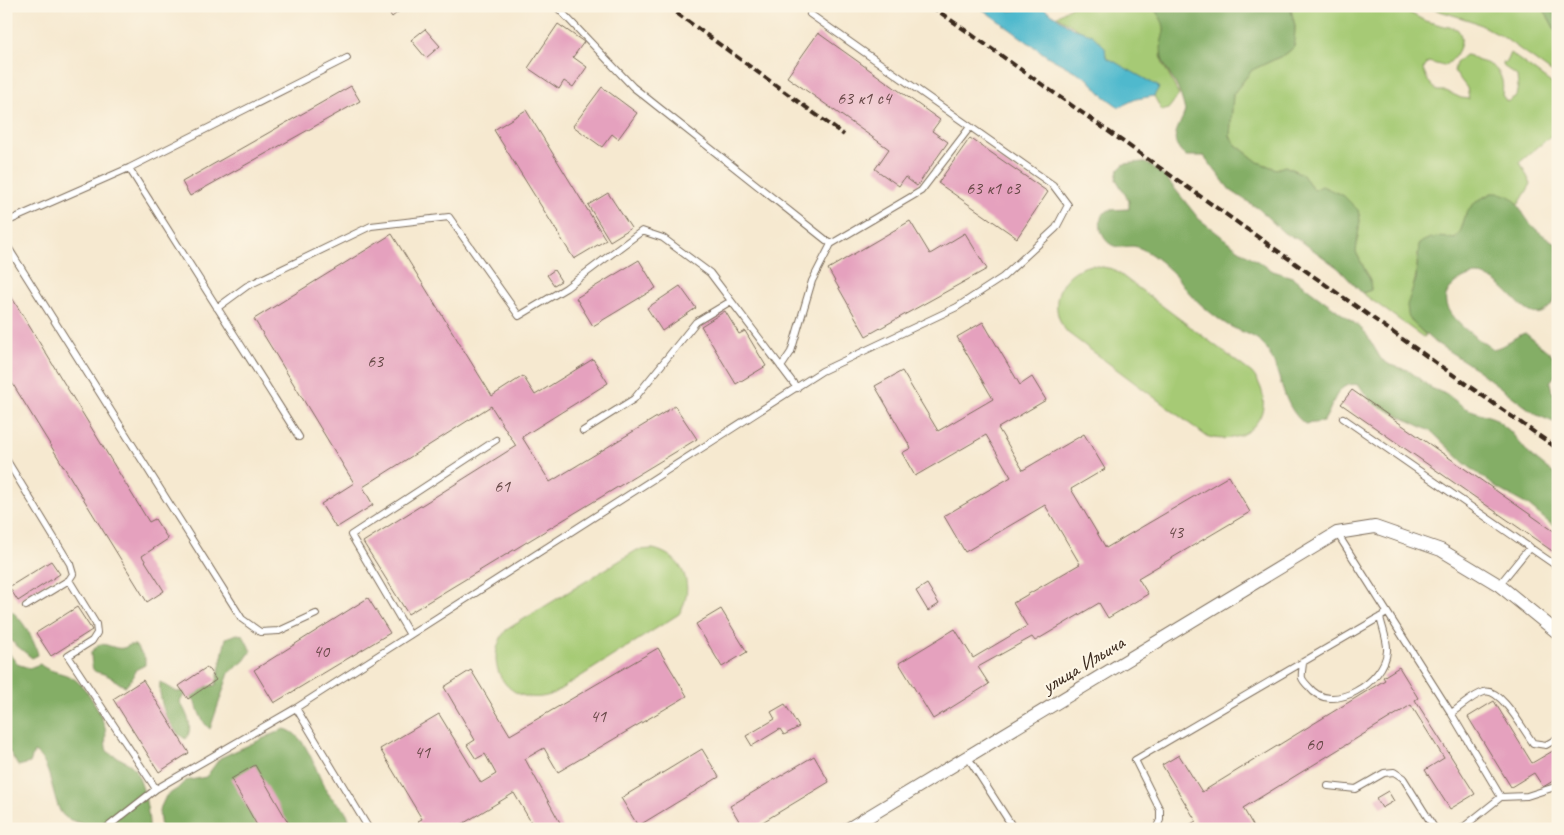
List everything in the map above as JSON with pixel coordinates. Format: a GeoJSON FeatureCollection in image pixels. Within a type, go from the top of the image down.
{"type":"FeatureCollection","features":[{"type":"Feature","properties":{"kind":"street"},"geometry":{"type":"LineString","coordinates":[[1337,533],[1375,527],[1441,550],[1499,585],[1558,633]]}},
{"type":"Feature","properties":{"kind":"street","name":"улица Ильича"},"geometry":{"type":"LineString","coordinates":[[848,829],[1337,533]]}},
{"type":"Feature","properties":{"kind":"lane"},"geometry":{"type":"LineString","coordinates":[[556,6],[633,87],[831,244]]}},
{"type":"Feature","properties":{"kind":"lane"},"geometry":{"type":"LineString","coordinates":[[105,829],[156,788],[296,708],[822,371],[957,307],[1003,277],[1056,228],[1068,205],[1053,184],[810,14]]}},
{"type":"Feature","properties":{"kind":"lane"},"geometry":{"type":"LineString","coordinates":[[6,222],[129,168],[347,58]]}},
{"type":"Feature","properties":{"kind":"lane"},"geometry":{"type":"LineString","coordinates":[[782,367],[791,352],[812,281],[831,244],[921,191],[970,127]]}},
{"type":"Feature","properties":{"kind":"lane"},"geometry":{"type":"LineString","coordinates":[[129,168],[298,437]]}},
{"type":"Feature","properties":{"kind":"lane"},"geometry":{"type":"LineString","coordinates":[[217,308],[247,286],[371,226],[449,217],[519,316],[566,288],[642,231],[663,238],[710,273],[797,388]]}},
{"type":"Feature","properties":{"kind":"lane"},"geometry":{"type":"LineString","coordinates":[[6,244],[242,619],[260,632],[279,631],[316,614]]}},
{"type":"Feature","properties":{"kind":"lane"},"geometry":{"type":"LineString","coordinates":[[583,431],[634,399],[696,322],[731,301]]}},
{"type":"Feature","properties":{"kind":"lane"},"geometry":{"type":"LineString","coordinates":[[1343,418],[1558,567]]}},
{"type":"Feature","properties":{"kind":"lane"},"geometry":{"type":"LineString","coordinates":[[410,635],[351,535],[496,440]]}},
{"type":"Feature","properties":{"kind":"lane"},"geometry":{"type":"LineString","coordinates":[[6,459],[70,564],[73,574],[69,580],[26,606]]}},
{"type":"Feature","properties":{"kind":"lane"},"geometry":{"type":"LineString","coordinates":[[1337,533],[1451,713],[1501,797]]}},
{"type":"Feature","properties":{"kind":"lane"},"geometry":{"type":"LineString","coordinates":[[1499,585],[1530,547]]}},
{"type":"Feature","properties":{"kind":"lane"},"geometry":{"type":"LineString","coordinates":[[69,580],[96,624],[97,634],[92,641],[68,656],[156,788]]}},
{"type":"Feature","properties":{"kind":"lane"},"geometry":{"type":"LineString","coordinates":[[1156,829],[1160,820],[1160,810],[1135,760],[1387,613]]}},
{"type":"Feature","properties":{"kind":"lane"},"geometry":{"type":"LineString","coordinates":[[1303,662],[1302,678],[1320,697],[1346,697],[1366,685],[1379,673],[1387,652],[1380,617]]}},
{"type":"Feature","properties":{"kind":"lane"},"geometry":{"type":"LineString","coordinates":[[1451,713],[1484,692],[1492,692],[1501,698],[1532,742],[1546,745],[1558,738]]}},
{"type":"Feature","properties":{"kind":"lane"},"geometry":{"type":"LineString","coordinates":[[296,708],[369,829]]}},
{"type":"Feature","properties":{"kind":"lane"},"geometry":{"type":"LineString","coordinates":[[967,756],[1014,829]]}},
{"type":"Feature","properties":{"kind":"lane"},"geometry":{"type":"LineString","coordinates":[[1328,786],[1356,789],[1384,773],[1394,772],[1403,778],[1435,829]]}},
{"type":"Feature","properties":{"kind":"lane"},"geometry":{"type":"LineString","coordinates":[[1461,829],[1501,797],[1527,796],[1558,786]]}},
{"type":"Feature","properties":{"kind":"green space"},"geometry":{"type":"Polygon","coordinates":[[[1072,6],[1152,6],[1163,21],[1165,29],[1161,55],[1163,64],[1179,95],[1168,109],[1162,111],[1154,96],[1159,87],[1106,57],[1105,47],[1057,16],[1072,6]]]}},
{"type":"Feature","properties":{"kind":"green space"},"geometry":{"type":"Polygon","coordinates":[[[1152,6],[1290,6],[1295,26],[1294,47],[1286,54],[1252,70],[1233,94],[1230,136],[1235,144],[1258,162],[1276,169],[1285,166],[1302,174],[1314,190],[1322,186],[1344,196],[1358,210],[1360,220],[1356,252],[1370,280],[1371,290],[1362,293],[1338,268],[1301,241],[1284,233],[1259,209],[1230,190],[1204,156],[1186,156],[1180,150],[1175,139],[1185,111],[1179,91],[1163,61],[1161,48],[1164,32],[1163,22],[1152,6]]]}},
{"type":"Feature","properties":{"kind":"green space"},"geometry":{"type":"Polygon","coordinates":[[[1290,6],[1397,6],[1425,21],[1457,29],[1460,34],[1461,44],[1452,60],[1444,66],[1428,62],[1423,69],[1428,81],[1437,91],[1446,91],[1461,98],[1469,99],[1467,88],[1454,71],[1456,63],[1467,55],[1491,65],[1499,73],[1503,89],[1502,95],[1507,102],[1516,96],[1518,86],[1517,76],[1503,66],[1502,63],[1506,62],[1510,53],[1558,88],[1558,130],[1520,162],[1531,184],[1519,204],[1511,198],[1492,193],[1476,202],[1469,209],[1455,239],[1435,237],[1417,253],[1417,267],[1409,305],[1416,324],[1426,336],[1423,337],[1362,293],[1371,290],[1370,280],[1356,252],[1360,220],[1358,210],[1344,196],[1314,190],[1302,174],[1285,166],[1276,169],[1258,162],[1235,144],[1230,136],[1233,94],[1252,70],[1286,54],[1294,47],[1295,26],[1290,6]]]}},
{"type":"Feature","properties":{"kind":"green space"},"geometry":{"type":"Polygon","coordinates":[[[1424,6],[1542,6],[1558,35],[1558,77],[1503,37],[1475,22],[1424,6]]]}},
{"type":"Feature","properties":{"kind":"green space"},"geometry":{"type":"Polygon","coordinates":[[[1542,6],[1558,6],[1558,35],[1542,6]]]}},
{"type":"Feature","properties":{"kind":"green space"},"geometry":{"type":"Polygon","coordinates":[[[1143,162],[1152,166],[1167,179],[1199,219],[1238,249],[1273,271],[1292,277],[1357,325],[1365,332],[1381,359],[1390,365],[1408,370],[1431,388],[1448,395],[1465,408],[1494,418],[1510,431],[1529,454],[1558,477],[1558,530],[1529,506],[1498,489],[1463,462],[1432,432],[1375,404],[1359,385],[1351,385],[1340,391],[1323,422],[1305,424],[1290,407],[1274,364],[1259,340],[1228,325],[1213,315],[1194,298],[1176,276],[1152,255],[1135,246],[1116,246],[1106,241],[1100,226],[1102,215],[1109,210],[1129,209],[1129,201],[1116,179],[1118,170],[1124,164],[1143,162]]]}},
{"type":"Feature","properties":{"kind":"green space"},"geometry":{"type":"Polygon","coordinates":[[[1492,193],[1501,193],[1512,198],[1533,226],[1558,245],[1559,281],[1555,298],[1545,311],[1535,314],[1526,309],[1496,282],[1484,276],[1470,276],[1455,284],[1447,293],[1446,302],[1449,311],[1456,320],[1492,349],[1525,333],[1556,358],[1558,372],[1550,382],[1552,392],[1558,394],[1558,424],[1537,415],[1472,366],[1433,341],[1413,323],[1408,315],[1407,305],[1416,279],[1419,244],[1432,238],[1455,239],[1469,209],[1476,202],[1492,193]]]}},
{"type":"Feature","properties":{"kind":"green space"},"geometry":{"type":"Polygon","coordinates":[[[1092,265],[1113,269],[1252,373],[1260,387],[1263,400],[1262,412],[1256,423],[1247,432],[1235,437],[1221,439],[1206,436],[1068,333],[1057,313],[1059,292],[1071,274],[1081,268],[1092,265]]]}},
{"type":"Feature","properties":{"kind":"green space"},"geometry":{"type":"Polygon","coordinates":[[[653,549],[673,558],[684,574],[686,593],[684,604],[679,614],[553,694],[538,697],[524,696],[513,690],[504,681],[498,670],[496,657],[499,644],[506,630],[637,550],[653,549]]]}},
{"type":"Feature","properties":{"kind":"green space"},"geometry":{"type":"Polygon","coordinates":[[[6,609],[16,615],[21,621],[34,643],[38,655],[32,658],[6,637],[6,609]]]}},
{"type":"Feature","properties":{"kind":"green space"},"geometry":{"type":"Polygon","coordinates":[[[237,634],[243,635],[251,651],[244,661],[229,673],[210,729],[203,720],[193,699],[186,691],[180,702],[189,725],[186,739],[169,722],[163,706],[160,682],[177,692],[216,685],[226,638],[237,634]]]}},
{"type":"Feature","properties":{"kind":"green space"},"geometry":{"type":"Polygon","coordinates":[[[100,644],[118,648],[135,645],[145,658],[145,665],[135,670],[134,676],[126,686],[122,685],[112,678],[93,670],[91,652],[100,644]]]}},
{"type":"Feature","properties":{"kind":"green space"},"geometry":{"type":"Polygon","coordinates":[[[6,649],[17,664],[29,668],[40,664],[71,677],[87,692],[103,721],[106,731],[107,751],[131,765],[139,777],[147,805],[149,829],[93,829],[66,818],[60,811],[44,762],[39,756],[34,752],[30,763],[18,766],[10,752],[6,752],[6,649]]]}},
{"type":"Feature","properties":{"kind":"green space"},"geometry":{"type":"Polygon","coordinates":[[[284,729],[292,732],[305,746],[327,792],[344,809],[354,829],[161,829],[159,811],[166,796],[185,781],[206,777],[220,758],[284,729]]]}},
{"type":"Feature","properties":{"kind":"water"},"geometry":{"type":"Polygon","coordinates":[[[978,6],[1000,6],[1009,11],[1018,10],[1020,6],[1041,6],[1072,28],[1091,34],[1105,47],[1106,57],[1159,87],[1154,96],[1136,99],[1119,107],[1104,96],[1087,78],[1047,56],[978,6]]]}},
{"type":"Feature","properties":{"kind":"building"},"geometry":{"type":"Polygon","coordinates":[[[384,6],[400,6],[402,9],[392,17],[384,6]]]}},
{"type":"Feature","properties":{"kind":"building"},"geometry":{"type":"Polygon","coordinates":[[[558,24],[584,42],[573,57],[587,67],[573,87],[564,81],[559,89],[528,68],[558,24]]]}},
{"type":"Feature","properties":{"kind":"building"},"geometry":{"type":"Polygon","coordinates":[[[425,29],[440,46],[426,58],[411,40],[425,29]]]}},
{"type":"Feature","properties":{"kind":"building"},"geometry":{"type":"Polygon","coordinates":[[[818,33],[940,120],[932,131],[948,142],[917,186],[905,177],[899,186],[875,169],[889,149],[787,77],[818,33]]]}},
{"type":"Feature","properties":{"kind":"building"},"geometry":{"type":"Polygon","coordinates":[[[351,86],[360,101],[190,196],[182,182],[351,86]]]}},
{"type":"Feature","properties":{"kind":"building"},"geometry":{"type":"Polygon","coordinates":[[[602,87],[637,113],[618,139],[612,134],[602,147],[573,126],[602,87]]]}},
{"type":"Feature","properties":{"kind":"building"},"geometry":{"type":"Polygon","coordinates":[[[526,110],[606,240],[574,259],[494,130],[526,110]]]}},
{"type":"Feature","properties":{"kind":"building"},"geometry":{"type":"Polygon","coordinates":[[[970,138],[1048,192],[1017,238],[938,183],[970,138]]]}},
{"type":"Feature","properties":{"kind":"building"},"geometry":{"type":"Polygon","coordinates":[[[608,193],[631,228],[610,241],[588,205],[608,193]]]}},
{"type":"Feature","properties":{"kind":"building"},"geometry":{"type":"Polygon","coordinates":[[[910,221],[930,254],[965,233],[987,269],[866,336],[828,269],[910,221]]]}},
{"type":"Feature","properties":{"kind":"building"},"geometry":{"type":"Polygon","coordinates":[[[392,234],[492,396],[523,376],[535,395],[593,359],[608,383],[522,437],[550,482],[675,406],[697,439],[408,614],[363,542],[516,446],[491,406],[363,487],[373,505],[336,528],[321,504],[354,483],[254,319],[392,234]]]}},
{"type":"Feature","properties":{"kind":"building"},"geometry":{"type":"Polygon","coordinates":[[[639,260],[656,288],[593,326],[576,298],[639,260]]]}},
{"type":"Feature","properties":{"kind":"building"},"geometry":{"type":"Polygon","coordinates":[[[554,270],[561,281],[554,285],[547,275],[554,270]]]}},
{"type":"Feature","properties":{"kind":"building"},"geometry":{"type":"Polygon","coordinates":[[[680,286],[696,308],[662,331],[647,308],[680,286]]]}},
{"type":"Feature","properties":{"kind":"building"},"geometry":{"type":"Polygon","coordinates":[[[6,288],[149,522],[155,519],[168,539],[142,556],[164,591],[147,602],[6,373],[6,288]]]}},
{"type":"Feature","properties":{"kind":"building"},"geometry":{"type":"Polygon","coordinates":[[[725,311],[739,334],[745,331],[766,366],[736,384],[701,326],[725,311]]]}},
{"type":"Feature","properties":{"kind":"building"},"geometry":{"type":"Polygon","coordinates":[[[983,322],[1020,385],[1032,377],[1046,400],[998,428],[1023,470],[1084,434],[1105,469],[1071,489],[1106,548],[1229,476],[1250,512],[1138,578],[1148,594],[1108,618],[1099,603],[1035,641],[1032,637],[978,667],[989,684],[933,719],[899,663],[955,629],[973,658],[1027,626],[1013,603],[1080,564],[1045,505],[965,552],[944,516],[1011,477],[986,435],[915,476],[902,453],[911,448],[875,386],[902,371],[938,431],[993,399],[957,337],[983,322]]]}},
{"type":"Feature","properties":{"kind":"building"},"geometry":{"type":"Polygon","coordinates":[[[1352,390],[1558,534],[1558,555],[1341,404],[1352,390]]]}},
{"type":"Feature","properties":{"kind":"building"},"geometry":{"type":"Polygon","coordinates":[[[51,561],[60,574],[18,601],[9,587],[51,561]]]}},
{"type":"Feature","properties":{"kind":"building"},"geometry":{"type":"Polygon","coordinates":[[[927,584],[939,604],[928,611],[916,591],[927,584]]]}},
{"type":"Feature","properties":{"kind":"building"},"geometry":{"type":"Polygon","coordinates":[[[368,598],[390,633],[274,703],[254,670],[368,598]]]}},
{"type":"Feature","properties":{"kind":"building"},"geometry":{"type":"Polygon","coordinates":[[[77,607],[92,630],[51,656],[36,633],[77,607]]]}},
{"type":"Feature","properties":{"kind":"building"},"geometry":{"type":"Polygon","coordinates":[[[721,609],[747,652],[722,667],[696,624],[721,609]]]}},
{"type":"Feature","properties":{"kind":"building"},"geometry":{"type":"Polygon","coordinates":[[[658,648],[687,696],[558,772],[544,748],[525,759],[563,828],[535,829],[514,793],[454,829],[422,829],[418,821],[422,819],[380,749],[439,714],[481,783],[496,774],[485,754],[476,759],[467,745],[475,740],[444,687],[471,670],[510,735],[658,648]]]}},
{"type":"Feature","properties":{"kind":"building"},"geometry":{"type":"Polygon","coordinates":[[[207,667],[216,680],[188,699],[179,686],[207,667]]]}},
{"type":"Feature","properties":{"kind":"building"},"geometry":{"type":"Polygon","coordinates":[[[1399,667],[1418,698],[1415,700],[1475,794],[1450,809],[1425,770],[1444,758],[1411,705],[1243,808],[1255,829],[1182,829],[1196,821],[1162,765],[1179,755],[1202,792],[1385,680],[1383,677],[1399,667]]]}},
{"type":"Feature","properties":{"kind":"building"},"geometry":{"type":"Polygon","coordinates":[[[143,680],[189,753],[159,772],[113,699],[143,680]]]}},
{"type":"Feature","properties":{"kind":"building"},"geometry":{"type":"Polygon","coordinates":[[[1494,701],[1532,763],[1558,748],[1558,778],[1543,787],[1534,773],[1511,787],[1468,717],[1494,701]]]}},
{"type":"Feature","properties":{"kind":"building"},"geometry":{"type":"Polygon","coordinates":[[[785,704],[799,727],[784,735],[780,729],[752,746],[746,736],[775,719],[771,712],[785,704]]]}},
{"type":"Feature","properties":{"kind":"building"},"geometry":{"type":"Polygon","coordinates":[[[702,749],[719,777],[638,826],[621,798],[702,749]]]}},
{"type":"Feature","properties":{"kind":"building"},"geometry":{"type":"Polygon","coordinates":[[[814,756],[829,782],[751,829],[744,829],[730,806],[814,756]]]}},
{"type":"Feature","properties":{"kind":"building"},"geometry":{"type":"Polygon","coordinates":[[[255,765],[292,829],[259,829],[231,779],[255,765]]]}},
{"type":"Feature","properties":{"kind":"building"},"geometry":{"type":"Polygon","coordinates":[[[1388,791],[1394,801],[1382,808],[1376,798],[1388,791]]]}},
{"type":"Feature","properties":{"kind":"railway"},"geometry":{"type":"LineString","coordinates":[[667,6],[844,135]]}},
{"type":"Feature","properties":{"kind":"railway"},"geometry":{"type":"LineString","coordinates":[[931,6],[1558,449]]}}]}
